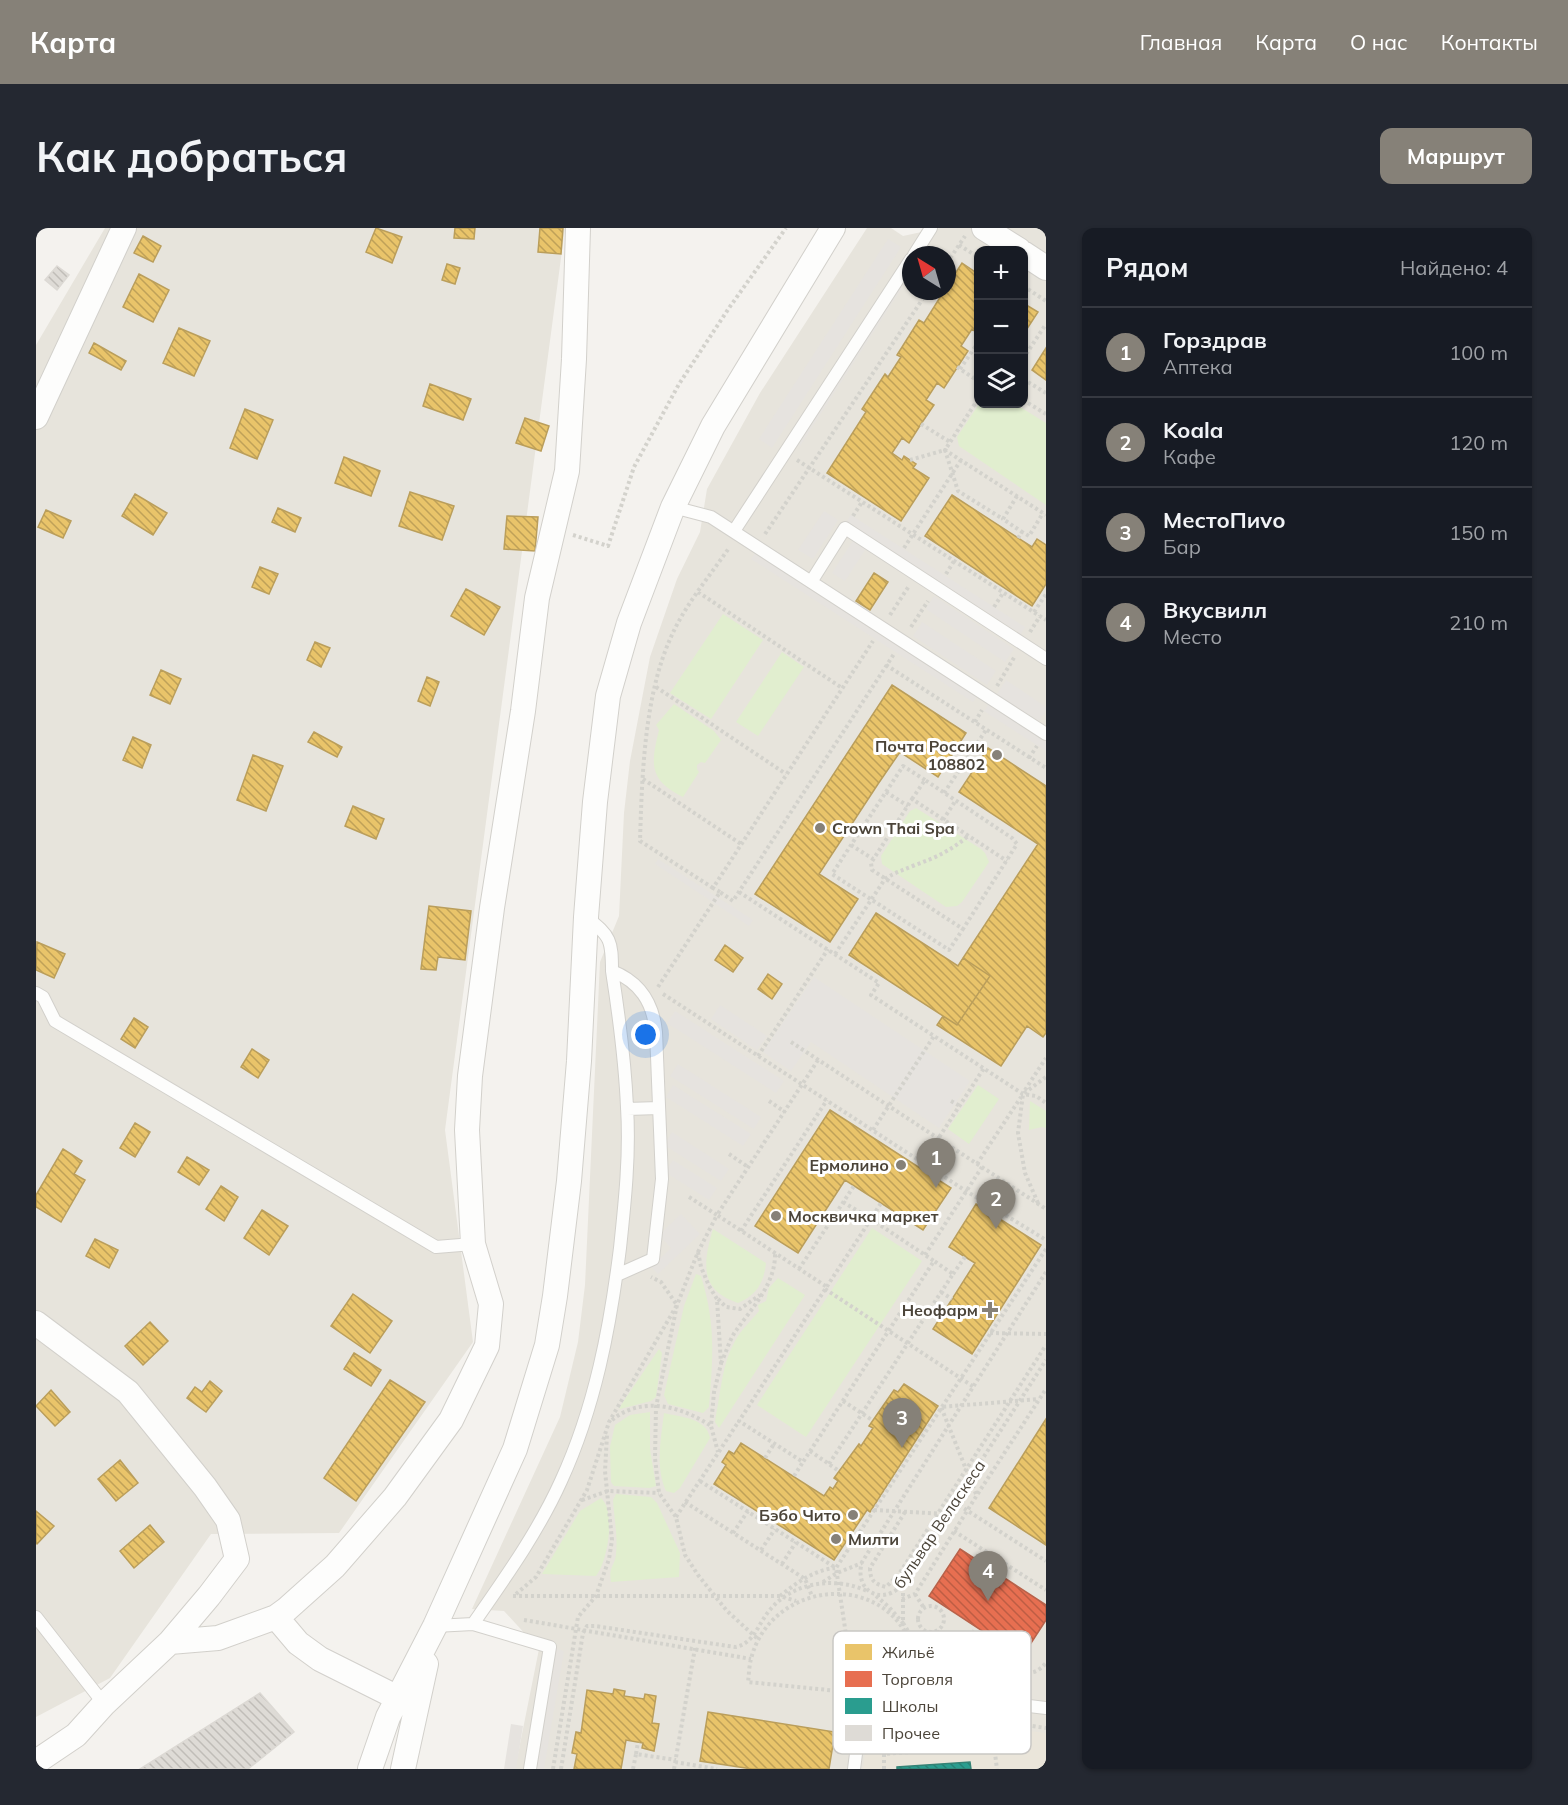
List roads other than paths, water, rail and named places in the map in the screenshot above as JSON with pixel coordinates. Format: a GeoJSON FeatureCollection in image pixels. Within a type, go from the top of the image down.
{"type":"FeatureCollection","features":[{"type":"Feature","properties":{"kind":"street"},"geometry":{"type":"LineString","coordinates":[[36,417],[124,228]]}},
{"type":"Feature","properties":{"kind":"street"},"geometry":{"type":"LineString","coordinates":[[170,1642],[218,1638],[276,1617],[335,1566],[395,1497],[452,1420],[487,1346],[491,1304],[473,1244],[466,1130],[470,1076],[492,908],[524,711],[537,598],[567,471],[574,358],[578,228]]}},
{"type":"Feature","properties":{"kind":"street"},"geometry":{"type":"LineString","coordinates":[[370,1769],[388,1717],[435,1626],[514,1449],[547,1345],[569,1180],[579,1061],[586,917],[595,802],[608,696],[629,623],[673,507],[712,426],[833,228]]}},
{"type":"Feature","properties":{"kind":"street"},"geometry":{"type":"LineString","coordinates":[[984,228],[1013,246]]}},
{"type":"Feature","properties":{"kind":"street"},"geometry":{"type":"LineString","coordinates":[[1028,256],[1046,268]]}},
{"type":"Feature","properties":{"kind":"street"},"geometry":{"type":"LineString","coordinates":[[36,1323],[128,1392],[206,1487],[228,1520],[237,1559],[170,1642],[104,1704],[76,1735],[36,1762]]}},
{"type":"Feature","properties":{"kind":"street"},"geometry":{"type":"LineString","coordinates":[[276,1617],[298,1643],[320,1659],[398,1698]]}},
{"type":"Feature","properties":{"kind":"street"},"geometry":{"type":"LineString","coordinates":[[403,1769],[412,1718],[435,1626]]}},
{"type":"Feature","properties":{"kind":"lane"},"geometry":{"type":"LineString","coordinates":[[920,246],[931,228]]}},
{"type":"Feature","properties":{"kind":"lane"},"geometry":{"type":"LineString","coordinates":[[734,531],[902,273]]}},
{"type":"Feature","properties":{"kind":"lane"},"geometry":{"type":"LineString","coordinates":[[673,507],[711,517],[1046,734]]}},
{"type":"Feature","properties":{"kind":"lane"},"geometry":{"type":"LineString","coordinates":[[811,582],[845,528],[1046,658]]}},
{"type":"Feature","properties":{"kind":"lane"},"geometry":{"type":"LineString","coordinates":[[473,1624],[530,1540],[561,1481],[584,1424],[601,1366],[617,1275],[626,1193],[627,1109],[622,1039],[612,971],[612,945],[597,925],[586,917]]}},
{"type":"Feature","properties":{"kind":"lane"},"geometry":{"type":"LineString","coordinates":[[612,971],[624,975],[636,984],[647,998],[654,1015],[662,1179],[653,1258],[617,1275]]}},
{"type":"Feature","properties":{"kind":"lane"},"geometry":{"type":"LineString","coordinates":[[36,993],[43,997],[55,1021],[436,1247],[473,1244]]}},
{"type":"Feature","properties":{"kind":"lane"},"geometry":{"type":"LineString","coordinates":[[627,1109],[659,1108]]}},
{"type":"Feature","properties":{"kind":"lane"},"geometry":{"type":"LineString","coordinates":[[36,1617],[104,1704]]}},
{"type":"Feature","properties":{"kind":"lane"},"geometry":{"type":"LineString","coordinates":[[435,1626],[473,1624],[550,1647],[530,1769]]}},
{"type":"Feature","properties":{"kind":"lane"},"geometry":{"type":"LineString","coordinates":[[1031,1706],[1046,1708]]}},
{"type":"Feature","properties":{"kind":"lane"},"geometry":{"type":"LineString","coordinates":[[854,1769],[856,1754]]}},
{"type":"Feature","properties":{"kind":"place","name":"Почта России 108802"},"geometry":{"type":"Point","coordinates":[997,755]}},
{"type":"Feature","properties":{"kind":"place","name":"Crown Thai Spa"},"geometry":{"type":"Point","coordinates":[820,828]}},
{"type":"Feature","properties":{"kind":"place","name":"Ермолино"},"geometry":{"type":"Point","coordinates":[901,1165]}},
{"type":"Feature","properties":{"kind":"place","name":"Горздрав"},"geometry":{"type":"Point","coordinates":[936,1188]}},
{"type":"Feature","properties":{"kind":"place","name":"Москвичка маркет"},"geometry":{"type":"Point","coordinates":[776,1216]}},
{"type":"Feature","properties":{"kind":"place","name":"Koala"},"geometry":{"type":"Point","coordinates":[996,1229]}},
{"type":"Feature","properties":{"kind":"place","name":"Неофарм"},"geometry":{"type":"Point","coordinates":[990,1310]}},
{"type":"Feature","properties":{"kind":"place","name":"МестоПиvо"},"geometry":{"type":"Point","coordinates":[902,1448]}},
{"type":"Feature","properties":{"kind":"place","name":"Бэбо Чито"},"geometry":{"type":"Point","coordinates":[853,1515]}},
{"type":"Feature","properties":{"kind":"place","name":"Милти"},"geometry":{"type":"Point","coordinates":[836,1539]}},
{"type":"Feature","properties":{"kind":"place","name":"Вкусвилл"},"geometry":{"type":"Point","coordinates":[988,1601]}}]}
